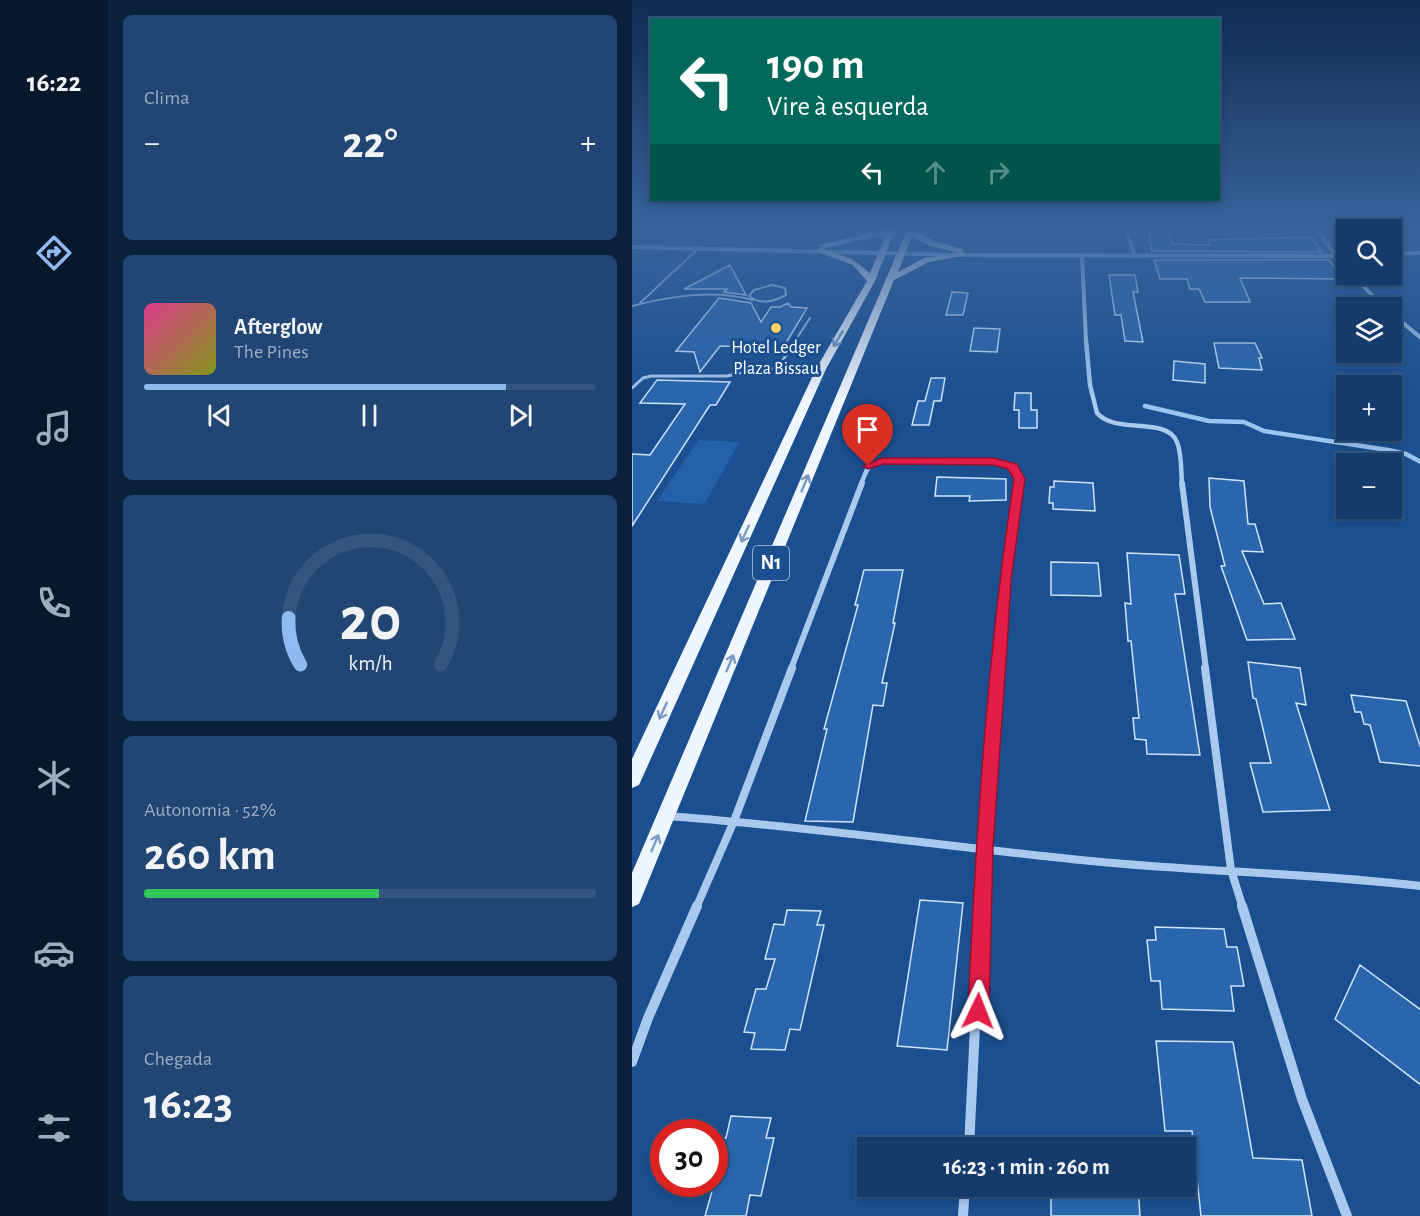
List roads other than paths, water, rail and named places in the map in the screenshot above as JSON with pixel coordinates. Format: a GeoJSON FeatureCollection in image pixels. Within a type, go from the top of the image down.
{"type":"FeatureCollection","features":[{"type":"Feature","properties":{"kind":"main road","name":"N1"},"geometry":{"type":"LineString","coordinates":[[632,779],[821,369],[868,287]]}},
{"type":"Feature","properties":{"kind":"main road","name":"N1"},"geometry":{"type":"LineString","coordinates":[[632,897],[887,287]]}},
{"type":"Feature","properties":{"kind":"street"},"geometry":{"type":"LineString","coordinates":[[1084,287],[1089,369],[1098,414],[1105,421],[1119,425],[1164,430],[1173,435],[1179,447],[1231,870],[1302,1099],[1347,1216]]}},
{"type":"Feature","properties":{"kind":"street"},"geometry":{"type":"LineString","coordinates":[[1402,323],[1421,339]]}},
{"type":"Feature","properties":{"kind":"street"},"geometry":{"type":"LineString","coordinates":[[632,1062],[648,1018],[734,821],[868,466],[882,461],[1004,463],[1013,467],[1019,479],[1005,580],[984,848],[978,1034],[970,1137]]}},
{"type":"Feature","properties":{"kind":"street"},"geometry":{"type":"LineString","coordinates":[[666,816],[734,821],[1093,861],[1338,876],[1421,886]]}},
{"type":"Feature","properties":{"kind":"street"},"geometry":{"type":"LineString","coordinates":[[963,1216],[964,1197]]}},
{"type":"Feature","properties":{"kind":"lane"},"geometry":{"type":"LineString","coordinates":[[638,305],[658,287]]}},
{"type":"Feature","properties":{"kind":"lane"},"geometry":{"type":"LineString","coordinates":[[753,300],[749,293],[764,287]]}},
{"type":"Feature","properties":{"kind":"lane"},"geometry":{"type":"LineString","coordinates":[[632,306],[672,296],[738,296],[771,301],[784,296],[787,292],[778,287]]}},
{"type":"Feature","properties":{"kind":"lane"},"geometry":{"type":"LineString","coordinates":[[777,369],[810,318]]}},
{"type":"Feature","properties":{"kind":"lane"},"geometry":{"type":"LineString","coordinates":[[632,388],[643,378],[651,376],[727,376],[758,369],[821,369]]}},
{"type":"Feature","properties":{"kind":"waterway"},"geometry":{"type":"LineString","coordinates":[[1145,406],[1209,421],[1244,422],[1264,431],[1388,450],[1406,454],[1421,462]]}},
{"type":"Feature","properties":{"kind":"place","name":"Hotel Ledger Plaza Bissau"},"geometry":{"type":"Point","coordinates":[776,328]}}]}
